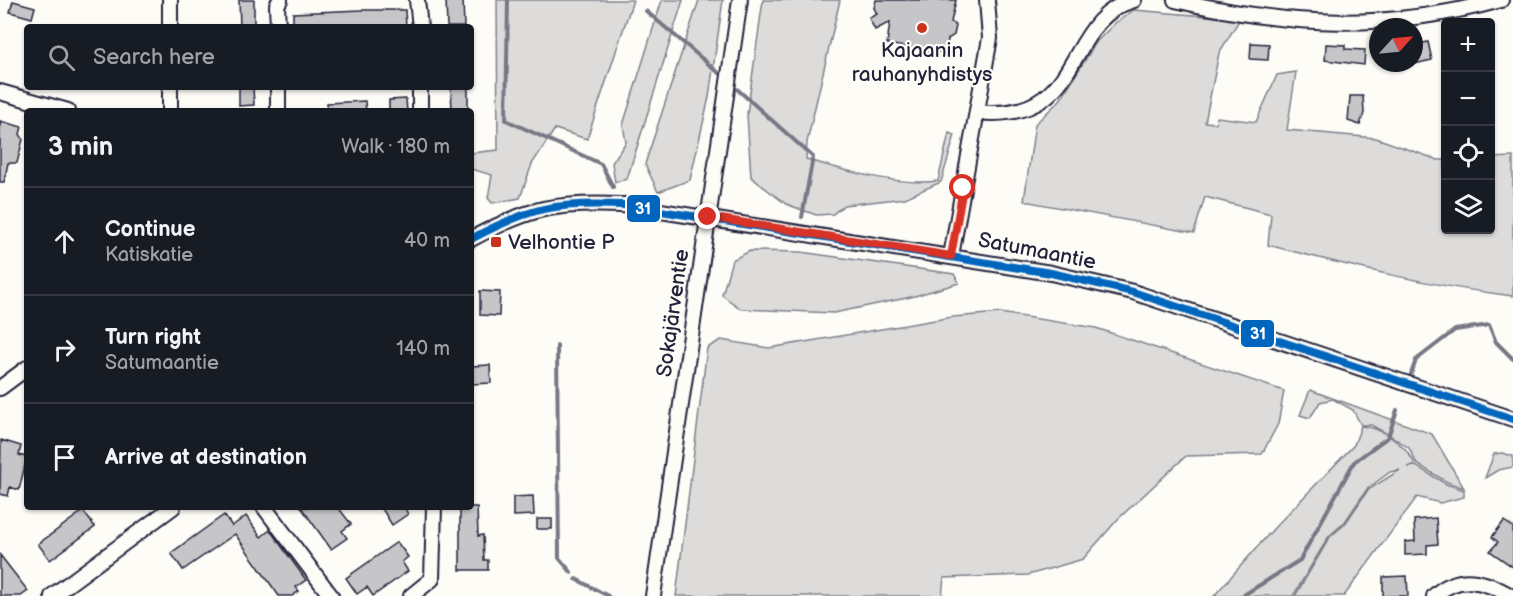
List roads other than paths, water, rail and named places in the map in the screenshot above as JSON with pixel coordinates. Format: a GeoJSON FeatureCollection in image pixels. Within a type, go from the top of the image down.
{"type":"FeatureCollection","features":[{"type":"Feature","properties":{"kind":"street"},"geometry":{"type":"LineString","coordinates":[[170,0],[170,24]]}},
{"type":"Feature","properties":{"kind":"street"},"geometry":{"type":"LineString","coordinates":[[278,24],[280,0]]}},
{"type":"Feature","properties":{"kind":"street"},"geometry":{"type":"LineString","coordinates":[[417,0],[420,24]]}},
{"type":"Feature","properties":{"kind":"street","name":"Sokajärventie"},"geometry":{"type":"LineString","coordinates":[[653,596],[740,0]]}},
{"type":"Feature","properties":{"kind":"street"},"geometry":{"type":"LineString","coordinates":[[951,256],[990,38],[987,0]]}},
{"type":"Feature","properties":{"kind":"street"},"geometry":{"type":"LineString","coordinates":[[977,112],[1017,112],[1045,99],[1102,20],[1123,3],[1134,0]]}},
{"type":"Feature","properties":{"kind":"street"},"geometry":{"type":"LineString","coordinates":[[1175,0],[1224,11],[1294,20],[1343,22],[1386,22],[1501,0]]}},
{"type":"Feature","properties":{"kind":"street"},"geometry":{"type":"LineString","coordinates":[[170,90],[170,108]]}},
{"type":"Feature","properties":{"kind":"street"},"geometry":{"type":"LineString","coordinates":[[278,90],[278,108]]}},
{"type":"Feature","properties":{"kind":"street"},"geometry":{"type":"LineString","coordinates":[[420,90],[420,108]]}},
{"type":"Feature","properties":{"kind":"street"},"geometry":{"type":"LineString","coordinates":[[0,92],[57,108]]}},
{"type":"Feature","properties":{"kind":"street","name":"Satumaantie"},"geometry":{"type":"LineString","coordinates":[[474,238],[531,211],[575,203],[634,206],[1051,273],[1133,292],[1513,419]]}},
{"type":"Feature","properties":{"kind":"street"},"geometry":{"type":"LineString","coordinates":[[0,388],[24,370]]}},
{"type":"Feature","properties":{"kind":"street"},"geometry":{"type":"LineString","coordinates":[[52,596],[169,510]]}},
{"type":"Feature","properties":{"kind":"street"},"geometry":{"type":"LineString","coordinates":[[266,510],[331,596]]}},
{"type":"Feature","properties":{"kind":"street"},"geometry":{"type":"LineString","coordinates":[[411,596],[432,579],[434,510]]}},
{"type":"Feature","properties":{"kind":"street"},"geometry":{"type":"LineString","coordinates":[[1434,596],[1448,586],[1465,579],[1482,582],[1511,596]]}},
{"type":"Feature","properties":{"kind":"waterway"},"geometry":{"type":"LineString","coordinates":[[508,0],[506,120],[601,164],[613,187]]}},
{"type":"Feature","properties":{"kind":"waterway"},"geometry":{"type":"LineString","coordinates":[[646,11],[719,73]]}},
{"type":"Feature","properties":{"kind":"waterway"},"geometry":{"type":"LineString","coordinates":[[737,89],[813,157],[802,217]]}},
{"type":"Feature","properties":{"kind":"waterway"},"geometry":{"type":"LineString","coordinates":[[1411,374],[1416,360],[1455,330],[1489,325],[1496,342],[1513,359]]}},
{"type":"Feature","properties":{"kind":"waterway"},"geometry":{"type":"LineString","coordinates":[[557,346],[559,558],[571,572]]}},
{"type":"Feature","properties":{"kind":"waterway"},"geometry":{"type":"LineString","coordinates":[[1242,596],[1300,560],[1354,462],[1388,437],[1397,410]]}},
{"type":"Feature","properties":{"kind":"waterway"},"geometry":{"type":"LineString","coordinates":[[576,579],[608,596]]}},
{"type":"Feature","properties":{"kind":"place","name":"Kajaanin rauhanyhdistys"},"geometry":{"type":"Point","coordinates":[922,28]}},
{"type":"Feature","properties":{"kind":"place","name":"Velhontie P"},"geometry":{"type":"Point","coordinates":[496,242]}}]}
